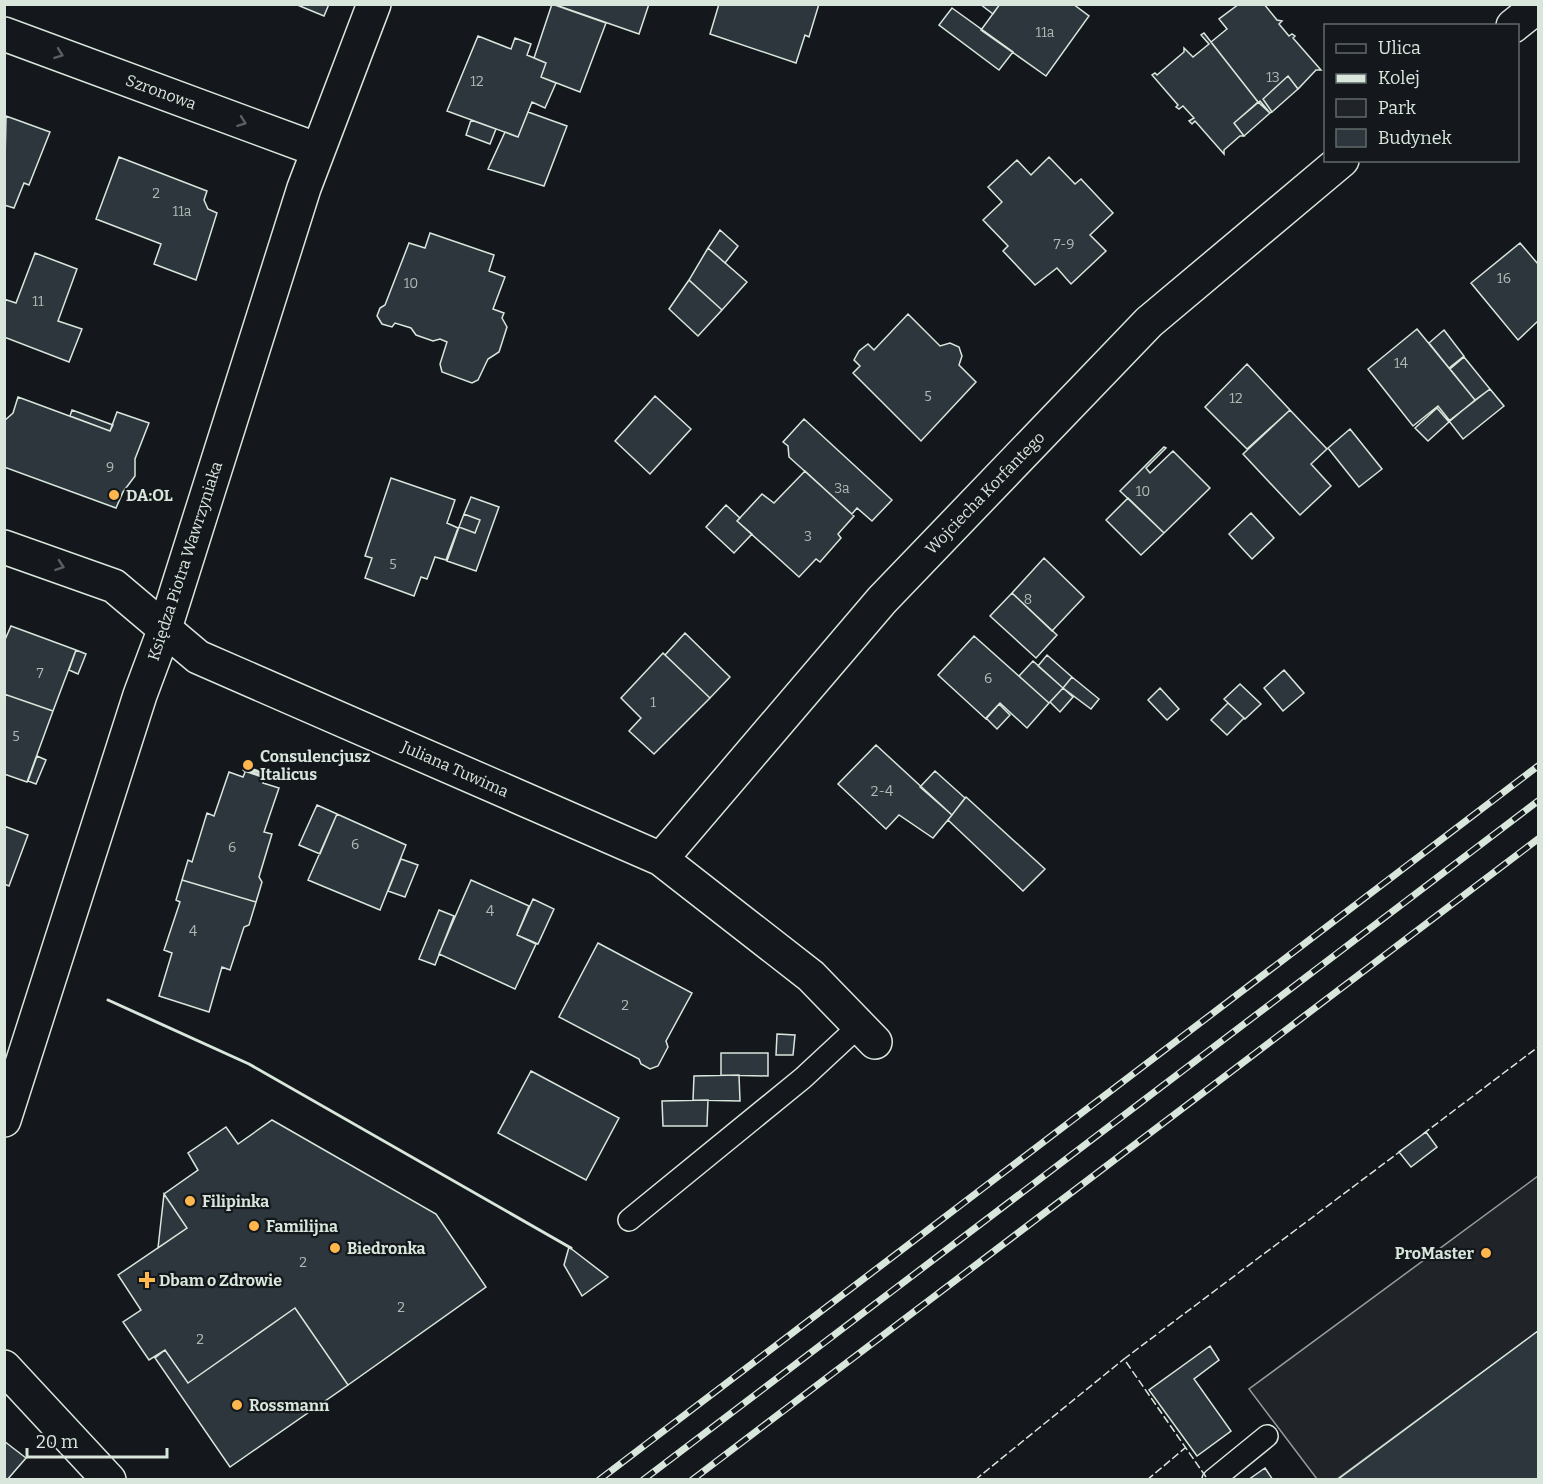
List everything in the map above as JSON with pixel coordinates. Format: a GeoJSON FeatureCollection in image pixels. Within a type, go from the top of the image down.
{"type":"FeatureCollection","features":[{"type":"Feature","properties":{"kind":"street","name":"Księdza Piotra Wawrzyniaka"},"geometry":{"type":"LineString","coordinates":[[4,1120],[140,694],[165,628],[318,150],[374,4]]}},
{"type":"Feature","properties":{"kind":"street"},"geometry":{"type":"LineString","coordinates":[[1516,24],[1539,6]]}},
{"type":"Feature","properties":{"kind":"street","name":"Szronowa"},"geometry":{"type":"LineString","coordinates":[[4,34],[318,150]]}},
{"type":"Feature","properties":{"kind":"street","name":"Wojciecha Korfantego"},"geometry":{"type":"LineString","coordinates":[[661,859],[882,600],[1149,322],[1340,162]]}},
{"type":"Feature","properties":{"kind":"street","name":"Juliana Tuwima"},"geometry":{"type":"LineString","coordinates":[[4,547],[114,586],[198,657],[661,859],[811,976],[867,1034]]}},
{"type":"Feature","properties":{"kind":"street"},"geometry":{"type":"LineString","coordinates":[[4,1366],[110,1479]]}},
{"type":"Feature","properties":{"kind":"lane"},"geometry":{"type":"LineString","coordinates":[[629,1220],[803,1078],[867,1034]]}},
{"type":"Feature","properties":{"kind":"lane"},"geometry":{"type":"LineString","coordinates":[[1213,1479],[1267,1436]]}},
{"type":"Feature","properties":{"kind":"green space","name":"ProMaster"},"geometry":{"type":"Polygon","coordinates":[[[1538,1176],[1538,1331],[1337,1479],[1317,1479],[1249,1389],[1538,1176]]]}},
{"type":"Feature","properties":{"kind":"building"},"geometry":{"type":"Polygon","coordinates":[[[295,4],[329,4],[324,16],[295,4]]]}},
{"type":"Feature","properties":{"kind":"building"},"geometry":{"type":"Polygon","coordinates":[[[552,4],[606,23],[580,92],[541,77],[546,63],[534,58],[552,4]]]}},
{"type":"Feature","properties":{"kind":"building"},"geometry":{"type":"Polygon","coordinates":[[[553,4],[649,4],[639,34],[553,4]]]}},
{"type":"Feature","properties":{"kind":"building"},"geometry":{"type":"Polygon","coordinates":[[[719,4],[819,4],[809,37],[805,35],[796,63],[710,34],[719,4]]]}},
{"type":"Feature","properties":{"kind":"building"},"geometry":{"type":"Polygon","coordinates":[[[980,4],[1000,4],[993,14],[980,4]]]}},
{"type":"Feature","properties":{"kind":"building"},"geometry":{"type":"Polygon","coordinates":[[[1000,4],[1073,4],[1089,16],[1046,76],[981,30],[1000,4]]]}},
{"type":"Feature","properties":{"kind":"building"},"geometry":{"type":"Polygon","coordinates":[[[1239,4],[1264,4],[1277,20],[1282,21],[1279,24],[1289,36],[1292,34],[1295,36],[1293,38],[1321,70],[1316,70],[1298,89],[1288,76],[1263,99],[1272,112],[1270,113],[1258,102],[1211,42],[1227,29],[1219,19],[1239,4]]]}},
{"type":"Feature","properties":{"kind":"building"},"geometry":{"type":"Polygon","coordinates":[[[952,8],[1013,52],[999,70],[939,25],[952,8]]]}},
{"type":"Feature","properties":{"kind":"building"},"geometry":{"type":"Polygon","coordinates":[[[1204,33],[1258,102],[1234,123],[1244,136],[1240,136],[1224,150],[1224,154],[1195,121],[1192,124],[1189,121],[1194,118],[1183,106],[1179,109],[1176,107],[1178,105],[1152,75],[1155,73],[1157,75],[1184,52],[1184,48],[1193,57],[1209,44],[1201,35],[1204,33]]]}},
{"type":"Feature","properties":{"kind":"building"},"geometry":{"type":"Polygon","coordinates":[[[478,36],[511,49],[515,38],[531,44],[527,55],[546,63],[541,77],[556,83],[545,108],[532,102],[518,137],[447,111],[478,36]]]}},
{"type":"Feature","properties":{"kind":"building"},"geometry":{"type":"Polygon","coordinates":[[[1288,76],[1298,89],[1272,112],[1263,99],[1288,76]]]}},
{"type":"Feature","properties":{"kind":"building"},"geometry":{"type":"Polygon","coordinates":[[[1260,101],[1270,113],[1244,136],[1234,123],[1260,101]]]}},
{"type":"Feature","properties":{"kind":"building"},"geometry":{"type":"Polygon","coordinates":[[[528,112],[567,126],[544,186],[488,169],[505,132],[518,137],[528,112]]]}},
{"type":"Feature","properties":{"kind":"building"},"geometry":{"type":"Polygon","coordinates":[[[6,116],[50,132],[29,185],[24,183],[14,208],[4,205],[6,116]]]}},
{"type":"Feature","properties":{"kind":"building"},"geometry":{"type":"Polygon","coordinates":[[[471,120],[496,129],[490,144],[466,135],[471,120]]]}},
{"type":"Feature","properties":{"kind":"building"},"geometry":{"type":"Polygon","coordinates":[[[119,157],[207,191],[204,200],[208,209],[217,213],[196,280],[154,264],[161,244],[96,219],[119,157]]]}},
{"type":"Feature","properties":{"kind":"building"},"geometry":{"type":"Polygon","coordinates":[[[1049,157],[1075,184],[1081,179],[1113,213],[1090,235],[1106,251],[1071,284],[1057,268],[1035,285],[1003,251],[1008,246],[983,220],[1002,202],[988,187],[1017,160],[1031,175],[1049,157]]]}},
{"type":"Feature","properties":{"kind":"building"},"geometry":{"type":"Polygon","coordinates":[[[720,230],[738,246],[725,263],[708,248],[720,230]]]}},
{"type":"Feature","properties":{"kind":"building"},"geometry":{"type":"Polygon","coordinates":[[[430,233],[494,255],[489,271],[505,277],[493,309],[504,313],[502,318],[507,327],[499,352],[488,359],[478,380],[472,383],[442,372],[440,364],[447,342],[440,339],[433,341],[416,335],[411,328],[395,323],[392,327],[382,324],[377,316],[380,308],[385,305],[409,243],[425,248],[430,233]]]}},
{"type":"Feature","properties":{"kind":"building"},"geometry":{"type":"Polygon","coordinates":[[[1520,243],[1538,264],[1538,321],[1518,340],[1471,283],[1520,243]]]}},
{"type":"Feature","properties":{"kind":"building"},"geometry":{"type":"Polygon","coordinates":[[[708,248],[747,282],[722,310],[689,280],[708,248]]]}},
{"type":"Feature","properties":{"kind":"building"},"geometry":{"type":"Polygon","coordinates":[[[35,253],[77,269],[58,321],[82,329],[69,362],[4,337],[4,299],[16,303],[35,253]]]}},
{"type":"Feature","properties":{"kind":"building"},"geometry":{"type":"Polygon","coordinates":[[[689,280],[722,310],[698,336],[669,309],[689,280]]]}},
{"type":"Feature","properties":{"kind":"building"},"geometry":{"type":"Polygon","coordinates":[[[908,314],[940,346],[950,343],[959,347],[962,356],[959,365],[976,382],[921,441],[853,373],[860,366],[854,360],[859,351],[868,344],[874,350],[908,314]]]}},
{"type":"Feature","properties":{"kind":"building"},"geometry":{"type":"Polygon","coordinates":[[[1417,329],[1475,400],[1450,421],[1438,406],[1413,426],[1368,369],[1417,329]]]}},
{"type":"Feature","properties":{"kind":"building"},"geometry":{"type":"Polygon","coordinates":[[[1444,330],[1464,356],[1449,368],[1429,343],[1444,330]]]}},
{"type":"Feature","properties":{"kind":"building"},"geometry":{"type":"Polygon","coordinates":[[[1464,357],[1490,389],[1475,400],[1450,369],[1464,357]]]}},
{"type":"Feature","properties":{"kind":"building"},"geometry":{"type":"Polygon","coordinates":[[[1247,364],[1290,410],[1247,449],[1205,407],[1247,364]]]}},
{"type":"Feature","properties":{"kind":"building"},"geometry":{"type":"Polygon","coordinates":[[[1490,389],[1504,406],[1463,439],[1449,421],[1490,389]]]}},
{"type":"Feature","properties":{"kind":"building"},"geometry":{"type":"Polygon","coordinates":[[[655,396],[691,429],[650,474],[615,441],[655,396]]]}},
{"type":"Feature","properties":{"kind":"building"},"geometry":{"type":"Polygon","coordinates":[[[18,397],[110,431],[117,412],[149,423],[135,459],[135,476],[123,492],[116,508],[4,467],[4,421],[13,413],[18,397]]]}},
{"type":"Feature","properties":{"kind":"building"},"geometry":{"type":"Polygon","coordinates":[[[1437,408],[1449,422],[1428,441],[1415,428],[1437,408]]]}},
{"type":"Feature","properties":{"kind":"building"},"geometry":{"type":"Polygon","coordinates":[[[72,410],[113,425],[110,431],[70,416],[72,410]]]}},
{"type":"Feature","properties":{"kind":"building"},"geometry":{"type":"Polygon","coordinates":[[[1290,410],[1327,449],[1311,464],[1331,486],[1300,515],[1243,454],[1290,410]]]}},
{"type":"Feature","properties":{"kind":"building"},"geometry":{"type":"Polygon","coordinates":[[[804,419],[892,500],[872,521],[857,508],[852,514],[789,457],[788,446],[783,442],[804,419]]]}},
{"type":"Feature","properties":{"kind":"building"},"geometry":{"type":"Polygon","coordinates":[[[1350,429],[1382,469],[1359,487],[1328,448],[1350,429]]]}},
{"type":"Feature","properties":{"kind":"building"},"geometry":{"type":"Polygon","coordinates":[[[1164,447],[1166,448],[1146,468],[1150,473],[1173,451],[1210,488],[1164,533],[1120,491],[1164,447]]]}},
{"type":"Feature","properties":{"kind":"building"},"geometry":{"type":"Polygon","coordinates":[[[805,471],[854,516],[838,534],[841,538],[820,562],[816,559],[799,577],[737,521],[762,494],[774,503],[805,471]]]}},
{"type":"Feature","properties":{"kind":"building"},"geometry":{"type":"Polygon","coordinates":[[[391,478],[455,500],[447,523],[458,528],[446,560],[435,557],[427,579],[421,577],[414,596],[365,578],[372,558],[365,556],[391,478]]]}},
{"type":"Feature","properties":{"kind":"building"},"geometry":{"type":"Polygon","coordinates":[[[471,497],[499,507],[476,571],[447,561],[459,527],[475,533],[480,520],[464,514],[471,497]]]}},
{"type":"Feature","properties":{"kind":"building"},"geometry":{"type":"Polygon","coordinates":[[[1128,498],[1164,533],[1141,555],[1106,520],[1128,498]]]}},
{"type":"Feature","properties":{"kind":"building"},"geometry":{"type":"Polygon","coordinates":[[[726,505],[740,518],[737,521],[752,534],[734,553],[706,527],[726,505]]]}},
{"type":"Feature","properties":{"kind":"building"},"geometry":{"type":"Polygon","coordinates":[[[1251,513],[1274,538],[1252,559],[1229,534],[1251,513]]]}},
{"type":"Feature","properties":{"kind":"building"},"geometry":{"type":"Polygon","coordinates":[[[464,514],[480,520],[475,533],[459,527],[464,514]]]}},
{"type":"Feature","properties":{"kind":"building"},"geometry":{"type":"Polygon","coordinates":[[[1044,558],[1084,597],[1052,631],[1012,593],[1044,558]]]}},
{"type":"Feature","properties":{"kind":"building"},"geometry":{"type":"Polygon","coordinates":[[[1012,593],[1057,635],[1036,658],[990,616],[1012,593]]]}},
{"type":"Feature","properties":{"kind":"building"},"geometry":{"type":"Polygon","coordinates":[[[11,626],[76,650],[53,711],[4,694],[4,642],[11,626]]]}},
{"type":"Feature","properties":{"kind":"building"},"geometry":{"type":"Polygon","coordinates":[[[685,633],[730,677],[710,698],[665,655],[685,633]]]}},
{"type":"Feature","properties":{"kind":"building"},"geometry":{"type":"Polygon","coordinates":[[[974,636],[1049,703],[1027,728],[1000,703],[986,719],[938,675],[974,636]]]}},
{"type":"Feature","properties":{"kind":"building"},"geometry":{"type":"Polygon","coordinates":[[[76,650],[86,654],[78,674],[69,670],[76,650]]]}},
{"type":"Feature","properties":{"kind":"building"},"geometry":{"type":"Polygon","coordinates":[[[663,653],[710,698],[654,754],[629,731],[641,718],[621,698],[663,653]]]}},
{"type":"Feature","properties":{"kind":"building"},"geometry":{"type":"Polygon","coordinates":[[[1047,655],[1072,677],[1063,688],[1038,666],[1047,655]]]}},
{"type":"Feature","properties":{"kind":"building"},"geometry":{"type":"Polygon","coordinates":[[[1033,661],[1063,688],[1049,703],[1019,676],[1033,661]]]}},
{"type":"Feature","properties":{"kind":"building"},"geometry":{"type":"Polygon","coordinates":[[[1284,670],[1304,693],[1283,711],[1264,688],[1284,670]]]}},
{"type":"Feature","properties":{"kind":"building"},"geometry":{"type":"Polygon","coordinates":[[[1072,677],[1099,699],[1091,709],[1063,688],[1072,677]]]}},
{"type":"Feature","properties":{"kind":"building"},"geometry":{"type":"Polygon","coordinates":[[[1240,684],[1261,704],[1245,719],[1224,699],[1240,684]]]}},
{"type":"Feature","properties":{"kind":"building"},"geometry":{"type":"Polygon","coordinates":[[[1063,688],[1073,697],[1060,712],[1050,702],[1063,688]]]}},
{"type":"Feature","properties":{"kind":"building"},"geometry":{"type":"Polygon","coordinates":[[[1160,688],[1179,709],[1167,720],[1148,700],[1160,688]]]}},
{"type":"Feature","properties":{"kind":"building"},"geometry":{"type":"Polygon","coordinates":[[[4,694],[53,711],[27,782],[4,774],[4,694]]]}},
{"type":"Feature","properties":{"kind":"building"},"geometry":{"type":"Polygon","coordinates":[[[1228,703],[1244,718],[1227,735],[1211,720],[1228,703]]]}},
{"type":"Feature","properties":{"kind":"building"},"geometry":{"type":"Polygon","coordinates":[[[999,704],[1010,715],[997,729],[986,718],[999,704]]]}},
{"type":"Feature","properties":{"kind":"building"},"geometry":{"type":"Polygon","coordinates":[[[876,745],[952,815],[933,838],[899,815],[886,829],[838,784],[876,745]]]}},
{"type":"Feature","properties":{"kind":"building"},"geometry":{"type":"Polygon","coordinates":[[[37,756],[46,760],[36,784],[28,781],[37,756]]]}},
{"type":"Feature","properties":{"kind":"building"},"geometry":{"type":"Polygon","coordinates":[[[246,770],[266,777],[263,783],[279,788],[264,832],[272,834],[259,877],[262,882],[256,902],[182,880],[188,860],[192,862],[207,813],[214,816],[229,772],[243,777],[246,770]]]}},
{"type":"Feature","properties":{"kind":"building"},"geometry":{"type":"Polygon","coordinates":[[[935,771],[965,798],[952,815],[920,787],[935,771]]]}},
{"type":"Feature","properties":{"kind":"building"},"geometry":{"type":"Polygon","coordinates":[[[966,797],[1045,869],[1023,891],[948,820],[966,797]]]}},
{"type":"Feature","properties":{"kind":"building"},"geometry":{"type":"Polygon","coordinates":[[[317,805],[337,814],[320,854],[299,845],[317,805]]]}},
{"type":"Feature","properties":{"kind":"building"},"geometry":{"type":"Polygon","coordinates":[[[337,814],[406,845],[380,910],[308,880],[337,814]]]}},
{"type":"Feature","properties":{"kind":"building"},"geometry":{"type":"Polygon","coordinates":[[[4,826],[28,835],[9,886],[4,884],[4,826]]]}},
{"type":"Feature","properties":{"kind":"building"},"geometry":{"type":"Polygon","coordinates":[[[401,859],[418,865],[405,897],[388,891],[401,859]]]}},
{"type":"Feature","properties":{"kind":"building"},"geometry":{"type":"Polygon","coordinates":[[[182,880],[256,902],[249,925],[244,927],[230,970],[222,967],[209,1012],[159,996],[172,953],[164,950],[180,902],[176,900],[182,880]]]}},
{"type":"Feature","properties":{"kind":"building"},"geometry":{"type":"Polygon","coordinates":[[[471,880],[529,906],[517,935],[536,944],[515,989],[439,954],[471,880]]]}},
{"type":"Feature","properties":{"kind":"building"},"geometry":{"type":"Polygon","coordinates":[[[533,899],[554,909],[538,944],[517,935],[533,899]]]}},
{"type":"Feature","properties":{"kind":"building"},"geometry":{"type":"Polygon","coordinates":[[[439,910],[454,916],[435,965],[419,959],[439,910]]]}},
{"type":"Feature","properties":{"kind":"building"},"geometry":{"type":"Polygon","coordinates":[[[598,943],[692,993],[666,1041],[668,1047],[658,1066],[650,1069],[641,1064],[639,1059],[559,1017],[598,943]]]}},
{"type":"Feature","properties":{"kind":"building"},"geometry":{"type":"Polygon","coordinates":[[[777,1034],[795,1035],[793,1055],[776,1055],[777,1034]]]}},
{"type":"Feature","properties":{"kind":"building"},"geometry":{"type":"Polygon","coordinates":[[[721,1053],[768,1053],[768,1076],[721,1075],[721,1053]]]}},
{"type":"Feature","properties":{"kind":"building"},"geometry":{"type":"Polygon","coordinates":[[[531,1071],[619,1118],[586,1180],[498,1133],[531,1071]]]}},
{"type":"Feature","properties":{"kind":"building"},"geometry":{"type":"Polygon","coordinates":[[[739,1075],[740,1101],[693,1100],[694,1076],[739,1075]]]}},
{"type":"Feature","properties":{"kind":"building"},"geometry":{"type":"Polygon","coordinates":[[[708,1100],[707,1126],[663,1126],[662,1101],[708,1100]]]}},
{"type":"Feature","properties":{"kind":"building"},"geometry":{"type":"Polygon","coordinates":[[[272,1120],[436,1214],[486,1287],[348,1385],[295,1308],[188,1383],[165,1350],[149,1360],[123,1322],[141,1310],[118,1275],[187,1228],[164,1194],[198,1170],[188,1153],[226,1127],[238,1144],[272,1120]]]}},
{"type":"Feature","properties":{"kind":"building"},"geometry":{"type":"Polygon","coordinates":[[[1426,1132],[1437,1147],[1411,1167],[1399,1152],[1426,1132]]]}},
{"type":"Feature","properties":{"kind":"building"},"geometry":{"type":"Polygon","coordinates":[[[164,1194],[187,1228],[158,1248],[164,1194]]]}},
{"type":"Feature","properties":{"kind":"building"},"geometry":{"type":"Polygon","coordinates":[[[569,1247],[608,1277],[582,1296],[564,1265],[569,1247]]]}},
{"type":"Feature","properties":{"kind":"building"},"geometry":{"type":"Polygon","coordinates":[[[295,1308],[348,1385],[230,1467],[155,1358],[165,1350],[188,1383],[295,1308]]]}},
{"type":"Feature","properties":{"kind":"building"},"geometry":{"type":"Polygon","coordinates":[[[1538,1331],[1538,1480],[1337,1480],[1538,1331]]]}},
{"type":"Feature","properties":{"kind":"building"},"geometry":{"type":"Polygon","coordinates":[[[1210,1346],[1219,1360],[1194,1379],[1231,1431],[1197,1456],[1149,1390],[1210,1346]]]}},
{"type":"Feature","properties":{"kind":"building"},"geometry":{"type":"Polygon","coordinates":[[[4,1441],[26,1458],[7,1480],[4,1480],[4,1441]]]}},
{"type":"Feature","properties":{"kind":"building"},"geometry":{"type":"Polygon","coordinates":[[[1265,1468],[1273,1480],[1248,1480],[1265,1468]]]}},
{"type":"Feature","properties":{"kind":"railway"},"geometry":{"type":"LineString","coordinates":[[599,1480],[1538,766]]}},
{"type":"Feature","properties":{"kind":"railway"},"geometry":{"type":"LineString","coordinates":[[643,1480],[1538,801]]}},
{"type":"Feature","properties":{"kind":"railway"},"geometry":{"type":"LineString","coordinates":[[692,1480],[1538,839]]}},
{"type":"Feature","properties":{"kind":"fence"},"geometry":{"type":"LineString","coordinates":[[1423,1134],[1538,1047]]}},
{"type":"Feature","properties":{"kind":"fence"},"geometry":{"type":"LineString","coordinates":[[1206,1477],[1124,1359],[1402,1150]]}},
{"type":"Feature","properties":{"kind":"fence"},"geometry":{"type":"LineString","coordinates":[[975,1480],[1124,1359]]}},
{"type":"Feature","properties":{"kind":"fence"},"geometry":{"type":"LineString","coordinates":[[1147,1480],[1185,1448]]}},
{"type":"Feature","properties":{"kind":"wall"},"geometry":{"type":"LineString","coordinates":[[245,767],[268,775],[267,778],[244,770],[245,767]]}},
{"type":"Feature","properties":{"kind":"wall"},"geometry":{"type":"LineString","coordinates":[[108,1000],[249,1064],[571,1248]]}},
{"type":"Feature","properties":{"kind":"place","name":"DA:OL"},"geometry":{"type":"Point","coordinates":[114,495]}},
{"type":"Feature","properties":{"kind":"place","name":"Consulencjusz Italicus"},"geometry":{"type":"Point","coordinates":[248,765]}},
{"type":"Feature","properties":{"kind":"place","name":"Filipinka"},"geometry":{"type":"Point","coordinates":[190,1201]}},
{"type":"Feature","properties":{"kind":"place","name":"Familijna"},"geometry":{"type":"Point","coordinates":[254,1226]}},
{"type":"Feature","properties":{"kind":"place","name":"Biedronka"},"geometry":{"type":"Point","coordinates":[335,1248]}},
{"type":"Feature","properties":{"kind":"place","name":"ProMaster"},"geometry":{"type":"Point","coordinates":[1486,1253]}},
{"type":"Feature","properties":{"kind":"place","name":"Dbam o Zdrowie"},"geometry":{"type":"Point","coordinates":[147,1280]}},
{"type":"Feature","properties":{"kind":"place","name":"Rossmann"},"geometry":{"type":"Point","coordinates":[237,1405]}}]}
